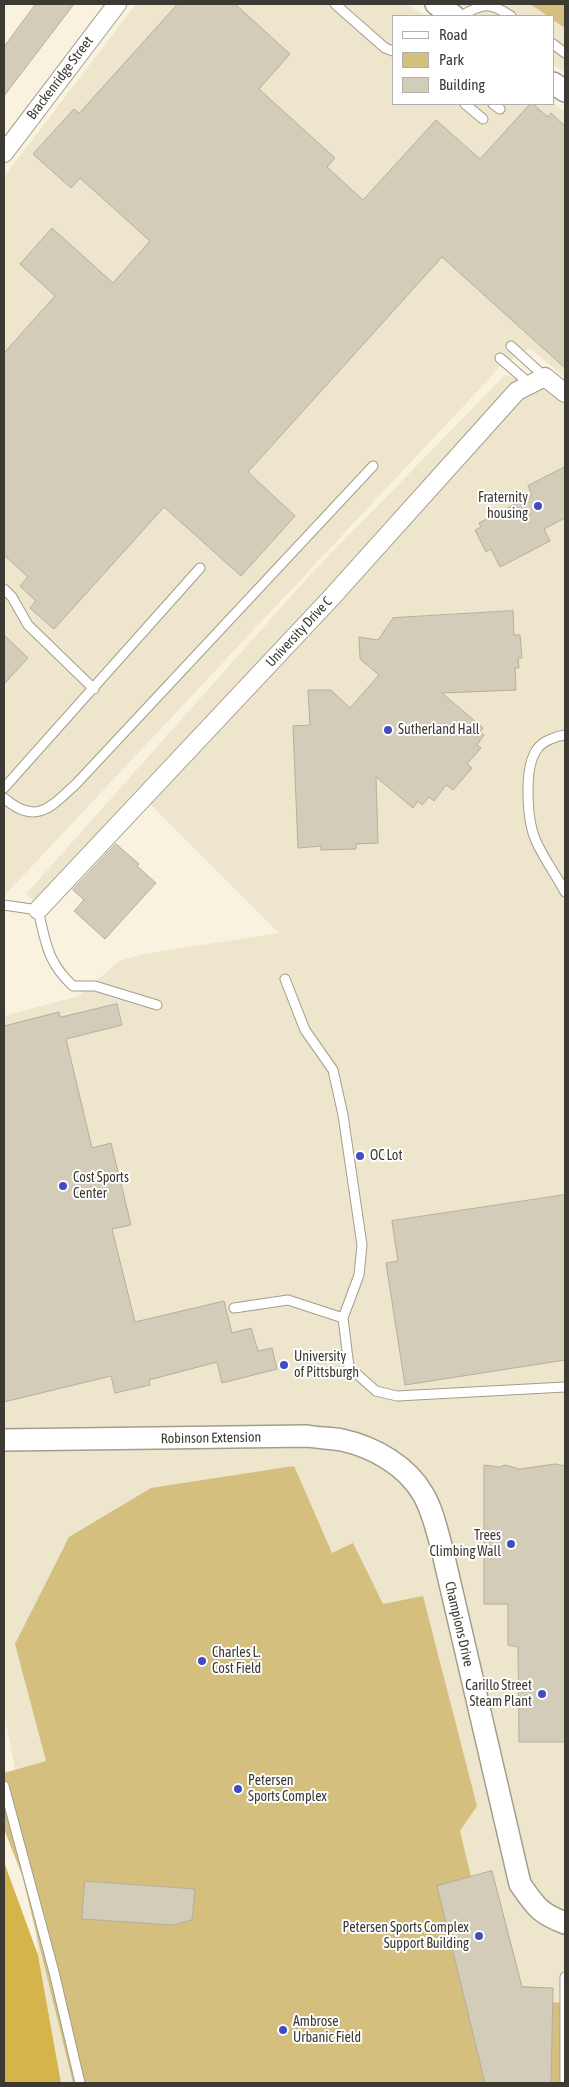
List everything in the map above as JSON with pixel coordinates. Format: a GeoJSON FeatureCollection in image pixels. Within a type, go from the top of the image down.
{"type":"FeatureCollection","features":[{"type":"Feature","properties":{"kind":"street","name":"Brackenridge Street"},"geometry":{"type":"LineString","coordinates":[[4,153],[117,4]]}},
{"type":"Feature","properties":{"kind":"street"},"geometry":{"type":"LineString","coordinates":[[436,4],[452,15]]}},
{"type":"Feature","properties":{"kind":"street"},"geometry":{"type":"LineString","coordinates":[[554,84],[565,91]]}},
{"type":"Feature","properties":{"kind":"street"},"geometry":{"type":"LineString","coordinates":[[538,381],[565,393]]}},
{"type":"Feature","properties":{"kind":"street","name":"University Drive C"},"geometry":{"type":"LineString","coordinates":[[38,910],[331,598],[517,391],[538,381]]}},
{"type":"Feature","properties":{"kind":"street","name":"Robinson Extension"},"geometry":{"type":"LineString","coordinates":[[4,1440],[308,1436],[342,1440],[370,1450],[409,1474]]}},
{"type":"Feature","properties":{"kind":"street","name":"Champions Drive"},"geometry":{"type":"LineString","coordinates":[[409,1474],[424,1495],[435,1522],[520,1884],[533,1903],[556,1920]]}},
{"type":"Feature","properties":{"kind":"lane"},"geometry":{"type":"LineString","coordinates":[[335,4],[386,48],[392,51]]}},
{"type":"Feature","properties":{"kind":"lane"},"geometry":{"type":"LineString","coordinates":[[463,15],[478,6],[496,7],[509,15]]}},
{"type":"Feature","properties":{"kind":"lane"},"geometry":{"type":"LineString","coordinates":[[554,45],[565,53]]}},
{"type":"Feature","properties":{"kind":"lane"},"geometry":{"type":"LineString","coordinates":[[466,105],[482,120]]}},
{"type":"Feature","properties":{"kind":"lane"},"geometry":{"type":"LineString","coordinates":[[511,346],[538,381]]}},
{"type":"Feature","properties":{"kind":"lane"},"geometry":{"type":"LineString","coordinates":[[500,358],[538,381]]}},
{"type":"Feature","properties":{"kind":"lane"},"geometry":{"type":"LineString","coordinates":[[4,798],[13,806],[32,814],[50,808],[76,784],[373,466]]}},
{"type":"Feature","properties":{"kind":"lane"},"geometry":{"type":"LineString","coordinates":[[4,788],[200,568]]}},
{"type":"Feature","properties":{"kind":"lane"},"geometry":{"type":"LineString","coordinates":[[4,589],[12,597],[28,625],[94,689]]}},
{"type":"Feature","properties":{"kind":"lane"},"geometry":{"type":"LineString","coordinates":[[565,735],[557,736],[538,747],[528,771],[528,801],[536,840],[565,892]]}},
{"type":"Feature","properties":{"kind":"lane"},"geometry":{"type":"LineString","coordinates":[[4,905],[38,910],[51,960],[61,976],[72,986],[96,986],[157,1005]]}},
{"type":"Feature","properties":{"kind":"lane"},"geometry":{"type":"LineString","coordinates":[[285,979],[305,1030],[333,1070],[343,1116],[362,1245],[359,1275],[343,1318],[349,1367],[376,1391],[397,1396],[565,1387]]}},
{"type":"Feature","properties":{"kind":"lane"},"geometry":{"type":"LineString","coordinates":[[234,1308],[288,1300],[343,1318]]}},
{"type":"Feature","properties":{"kind":"lane"},"geometry":{"type":"LineString","coordinates":[[4,1786],[54,1972],[80,2083]]}},
{"type":"Feature","properties":{"kind":"lane"},"geometry":{"type":"LineString","coordinates":[[564,2083],[565,1977]]}},
{"type":"Feature","properties":{"kind":"shaded area"},"geometry":{"type":"Polygon","coordinates":[[[136,4],[407,4],[424,15],[392,15],[392,105],[554,104],[565,112],[565,378],[530,348],[501,366],[4,896],[4,177],[136,4]]]}},
{"type":"Feature","properties":{"kind":"shaded area"},"geometry":{"type":"Polygon","coordinates":[[[461,4],[565,4],[565,73],[554,65],[554,15],[478,15],[461,4]]]}},
{"type":"Feature","properties":{"kind":"shaded area","name":"University of Pittsburgh"},"geometry":{"type":"Polygon","coordinates":[[[505,375],[545,386],[565,402],[565,2083],[61,2083],[38,1955],[25,1819],[4,1713],[4,1016],[79,996],[119,961],[144,954],[279,933],[149,803],[48,913],[26,894],[310,575],[505,375]]]}},
{"type":"Feature","properties":{"kind":"shaded area"},"geometry":{"type":"Polygon","coordinates":[[[4,1862],[38,1955],[61,2083],[4,2083],[4,1862]]]}},
{"type":"Feature","properties":{"kind":"green space"},"geometry":{"type":"Polygon","coordinates":[[[530,4],[565,4],[565,28],[554,21],[554,15],[546,15],[530,4]]]}},
{"type":"Feature","properties":{"kind":"green space","name":"Petersen Sports Complex"},"geometry":{"type":"Polygon","coordinates":[[[294,1466],[332,1553],[353,1543],[383,1604],[423,1596],[477,1806],[460,1831],[471,1877],[492,1871],[522,1986],[553,1988],[552,2002],[565,2003],[565,2083],[73,2083],[22,1875],[4,1829],[4,1773],[46,1761],[15,1644],[69,1537],[151,1488],[294,1466]]]}},
{"type":"Feature","properties":{"kind":"building"},"geometry":{"type":"Polygon","coordinates":[[[36,4],[74,4],[4,96],[4,47],[36,4]]]}},
{"type":"Feature","properties":{"kind":"building"},"geometry":{"type":"Polygon","coordinates":[[[178,4],[235,4],[290,54],[259,89],[335,158],[327,167],[363,200],[436,120],[480,159],[529,105],[534,105],[548,117],[551,113],[565,126],[565,368],[442,257],[248,472],[295,516],[241,576],[164,507],[54,629],[30,608],[36,601],[20,586],[28,577],[4,555],[4,353],[55,296],[20,264],[52,228],[113,283],[150,241],[80,178],[71,188],[33,154],[74,109],[79,113],[178,4]]]}},
{"type":"Feature","properties":{"kind":"building","name":"Fraternity housing"},"geometry":{"type":"Polygon","coordinates":[[[565,467],[565,518],[544,529],[550,541],[500,567],[491,549],[486,552],[475,530],[481,527],[479,523],[532,495],[528,486],[565,467]]]}},
{"type":"Feature","properties":{"kind":"building","name":"Sutherland Hall"},"geometry":{"type":"Polygon","coordinates":[[[513,611],[514,635],[520,635],[522,658],[518,658],[519,668],[515,668],[516,690],[442,693],[483,728],[480,732],[484,735],[477,745],[481,748],[467,764],[472,768],[453,790],[446,785],[434,801],[429,797],[422,805],[418,801],[413,808],[376,777],[378,843],[356,844],[356,849],[321,850],[321,846],[298,848],[293,726],[310,725],[308,690],[331,690],[350,708],[379,675],[360,659],[359,637],[378,640],[393,618],[513,611]]]}},
{"type":"Feature","properties":{"kind":"building"},"geometry":{"type":"Polygon","coordinates":[[[4,635],[28,658],[4,684],[4,635]]]}},
{"type":"Feature","properties":{"kind":"building"},"geometry":{"type":"Polygon","coordinates":[[[116,844],[139,864],[137,866],[156,883],[105,939],[74,911],[84,900],[73,890],[116,844]]]}},
{"type":"Feature","properties":{"kind":"building","name":"Cost Sports Center"},"geometry":{"type":"Polygon","coordinates":[[[117,1004],[122,1025],[66,1039],[92,1148],[111,1143],[131,1225],[112,1229],[135,1322],[224,1301],[232,1333],[251,1328],[258,1351],[272,1348],[277,1369],[222,1383],[217,1362],[149,1380],[150,1385],[115,1393],[111,1376],[4,1402],[4,1026],[59,1012],[60,1017],[117,1004]]]}},
{"type":"Feature","properties":{"kind":"building"},"geometry":{"type":"Polygon","coordinates":[[[565,1195],[565,1360],[405,1385],[386,1263],[398,1261],[392,1221],[565,1195]]]}},
{"type":"Feature","properties":{"kind":"building"},"geometry":{"type":"Polygon","coordinates":[[[556,1464],[565,1466],[565,1742],[519,1742],[518,1647],[508,1645],[508,1604],[484,1604],[484,1465],[500,1467],[505,1465],[519,1469],[556,1464]]]}},
{"type":"Feature","properties":{"kind":"building","name":"Petersen Sports Complex Support Building"},"geometry":{"type":"Polygon","coordinates":[[[492,1871],[522,1987],[553,1988],[551,2083],[485,2083],[437,1886],[492,1871]]]}},
{"type":"Feature","properties":{"kind":"building"},"geometry":{"type":"Polygon","coordinates":[[[85,1881],[195,1889],[192,1920],[173,1925],[82,1919],[85,1881]]]}},
{"type":"Feature","properties":{"kind":"place","name":"Fraternity housing"},"geometry":{"type":"Point","coordinates":[538,506]}},
{"type":"Feature","properties":{"kind":"place","name":"Sutherland Hall"},"geometry":{"type":"Point","coordinates":[388,730]}},
{"type":"Feature","properties":{"kind":"place","name":"OC Lot"},"geometry":{"type":"Point","coordinates":[360,1156]}},
{"type":"Feature","properties":{"kind":"place","name":"Cost Sports Center"},"geometry":{"type":"Point","coordinates":[63,1186]}},
{"type":"Feature","properties":{"kind":"place","name":"University of Pittsburgh"},"geometry":{"type":"Point","coordinates":[284,1365]}},
{"type":"Feature","properties":{"kind":"place","name":"Trees Climbing Wall"},"geometry":{"type":"Point","coordinates":[511,1544]}},
{"type":"Feature","properties":{"kind":"place","name":"Charles L. Cost Field"},"geometry":{"type":"Point","coordinates":[202,1661]}},
{"type":"Feature","properties":{"kind":"place","name":"Carillo Street Steam Plant"},"geometry":{"type":"Point","coordinates":[542,1694]}},
{"type":"Feature","properties":{"kind":"place","name":"Petersen Sports Complex"},"geometry":{"type":"Point","coordinates":[238,1789]}},
{"type":"Feature","properties":{"kind":"place","name":"Petersen Sports Complex Support Building"},"geometry":{"type":"Point","coordinates":[479,1936]}},
{"type":"Feature","properties":{"kind":"place","name":"Ambrose Urbanic Field"},"geometry":{"type":"Point","coordinates":[283,2030]}}]}
